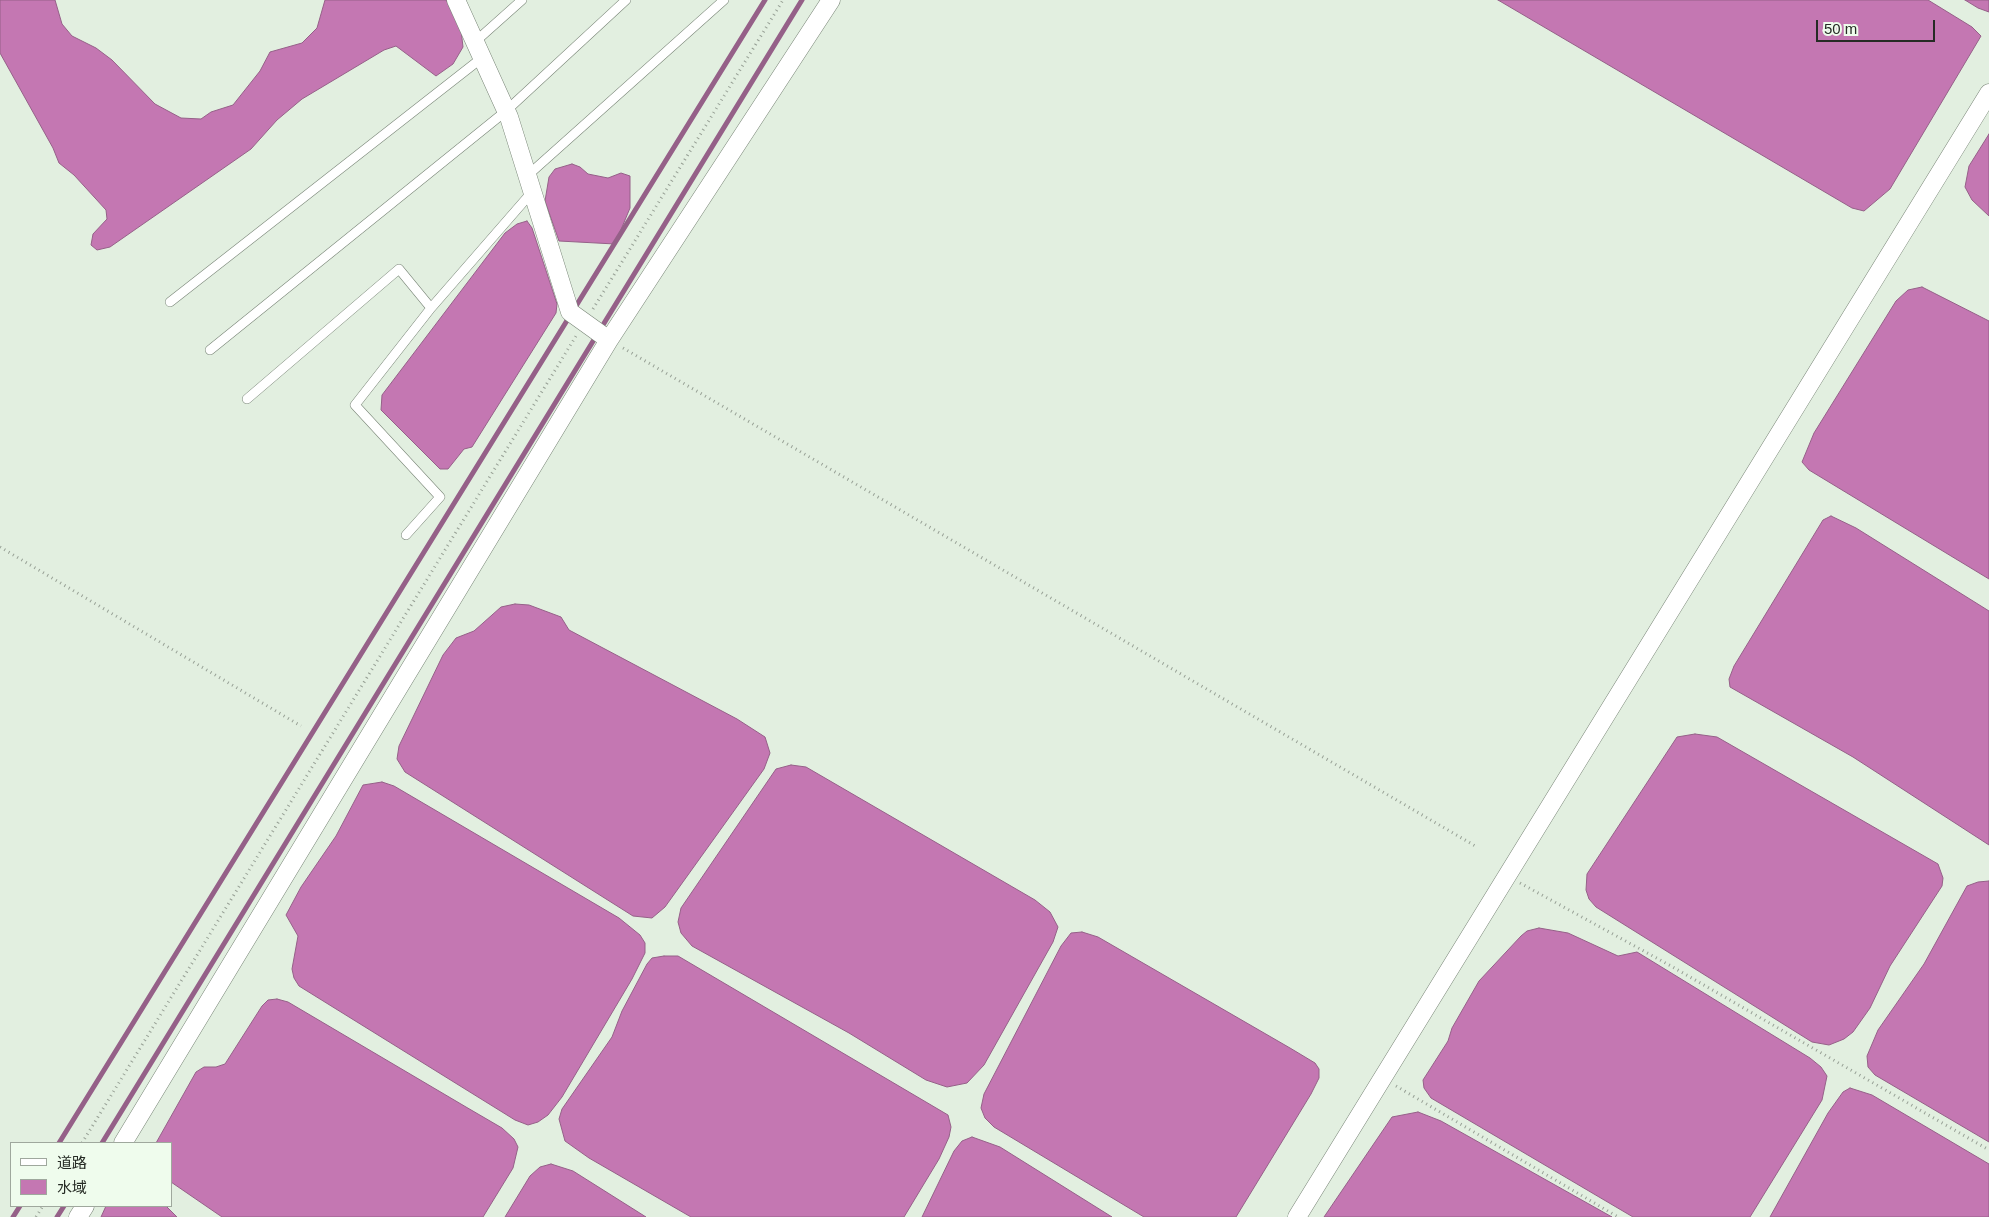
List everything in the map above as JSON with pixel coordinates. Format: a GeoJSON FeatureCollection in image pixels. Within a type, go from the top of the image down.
{"type":"FeatureCollection","features":[{"type":"Feature","properties":{"kind":"street"},"geometry":{"type":"LineString","coordinates":[[456,0],[506,111],[530,184],[590,326]]}},
{"type":"Feature","properties":{"kind":"street"},"geometry":{"type":"LineString","coordinates":[[124,1142],[590,326],[832,0]]}},
{"type":"Feature","properties":{"kind":"street"},"geometry":{"type":"LineString","coordinates":[[1298,1217],[1989,93]]}},
{"type":"Feature","properties":{"kind":"lane"},"geometry":{"type":"LineString","coordinates":[[170,302],[479,49],[522,0]]}},
{"type":"Feature","properties":{"kind":"lane"},"geometry":{"type":"LineString","coordinates":[[210,350],[506,111],[626,0]]}},
{"type":"Feature","properties":{"kind":"lane"},"geometry":{"type":"LineString","coordinates":[[406,535],[440,497],[355,405],[530,184],[724,0]]}},
{"type":"Feature","properties":{"kind":"lane"},"geometry":{"type":"LineString","coordinates":[[247,398],[399,269],[431,308]]}},
{"type":"Feature","properties":{"kind":"path"},"geometry":{"type":"LineString","coordinates":[[83,1142],[590,326],[783,0]]}},
{"type":"Feature","properties":{"kind":"path"},"geometry":{"type":"LineString","coordinates":[[590,326],[1477,847]]}},
{"type":"Feature","properties":{"kind":"path"},"geometry":{"type":"LineString","coordinates":[[0,547],[301,726]]}},
{"type":"Feature","properties":{"kind":"path"},"geometry":{"type":"LineString","coordinates":[[1507,876],[1671,966],[1989,1150]]}},
{"type":"Feature","properties":{"kind":"path"},"geometry":{"type":"LineString","coordinates":[[1383,1078],[1618,1217]]}},
{"type":"Feature","properties":{"kind":"water"},"geometry":{"type":"Polygon","coordinates":[[[0,0],[55,0],[62,24],[72,36],[96,48],[112,60],[155,104],[181,118],[201,119],[211,112],[233,105],[260,71],[270,52],[302,43],[317,28],[325,0],[446,0],[455,13],[461,30],[463,47],[453,64],[436,76],[396,46],[384,50],[302,99],[277,120],[251,149],[110,247],[97,250],[91,245],[93,234],[107,219],[106,210],[74,175],[59,163],[53,148],[0,53],[0,0]]]}},
{"type":"Feature","properties":{"kind":"water"},"geometry":{"type":"Polygon","coordinates":[[[1498,0],[1928,0],[1972,27],[1981,36],[1890,189],[1864,211],[1852,208],[1498,0]]]}},
{"type":"Feature","properties":{"kind":"water"},"geometry":{"type":"Polygon","coordinates":[[[1965,0],[1989,0],[1989,12],[1978,8],[1965,0]]]}},
{"type":"Feature","properties":{"kind":"water"},"geometry":{"type":"Polygon","coordinates":[[[1989,134],[1989,216],[1972,200],[1965,187],[1969,166],[1989,134]]]}},
{"type":"Feature","properties":{"kind":"water"},"geometry":{"type":"Polygon","coordinates":[[[572,164],[580,167],[588,174],[608,178],[621,173],[630,176],[630,208],[615,244],[559,241],[545,201],[549,177],[555,169],[572,164]]]}},
{"type":"Feature","properties":{"kind":"water"},"geometry":{"type":"Polygon","coordinates":[[[527,221],[532,228],[557,304],[556,313],[472,447],[464,449],[448,469],[440,469],[381,410],[382,395],[505,233],[517,224],[527,221]]]}},
{"type":"Feature","properties":{"kind":"water"},"geometry":{"type":"Polygon","coordinates":[[[1922,287],[1989,321],[1989,579],[1809,470],[1802,462],[1814,433],[1896,301],[1908,290],[1922,287]]]}},
{"type":"Feature","properties":{"kind":"water"},"geometry":{"type":"Polygon","coordinates":[[[1831,516],[1856,528],[1989,611],[1989,845],[1853,757],[1730,687],[1729,679],[1734,666],[1823,520],[1831,516]]]}},
{"type":"Feature","properties":{"kind":"water"},"geometry":{"type":"Polygon","coordinates":[[[515,604],[529,605],[561,617],[569,630],[737,719],[765,737],[770,753],[764,769],[665,907],[652,918],[633,916],[405,772],[397,759],[399,746],[443,655],[456,638],[474,631],[501,607],[515,604]]]}},
{"type":"Feature","properties":{"kind":"water"},"geometry":{"type":"Polygon","coordinates":[[[1695,734],[1717,737],[1938,864],[1943,878],[1942,886],[1890,966],[1870,1008],[1853,1032],[1844,1039],[1829,1045],[1812,1042],[1596,907],[1589,899],[1586,890],[1587,874],[1677,737],[1695,734]]]}},
{"type":"Feature","properties":{"kind":"water"},"geometry":{"type":"Polygon","coordinates":[[[791,765],[806,767],[1035,900],[1050,912],[1058,927],[1053,942],[984,1065],[967,1083],[947,1087],[926,1080],[849,1033],[692,946],[681,933],[678,922],[681,908],[776,769],[791,765]]]}},
{"type":"Feature","properties":{"kind":"water"},"geometry":{"type":"Polygon","coordinates":[[[382,782],[394,786],[619,918],[640,935],[645,943],[645,953],[632,979],[562,1097],[548,1115],[538,1122],[528,1125],[515,1120],[299,986],[294,978],[292,969],[298,936],[286,915],[301,887],[336,836],[363,785],[382,782]]]}},
{"type":"Feature","properties":{"kind":"water"},"geometry":{"type":"Polygon","coordinates":[[[1989,881],[1989,1142],[1875,1075],[1868,1067],[1867,1056],[1878,1030],[1924,964],[1967,886],[1989,881]]]}},
{"type":"Feature","properties":{"kind":"water"},"geometry":{"type":"Polygon","coordinates":[[[1539,928],[1568,933],[1618,956],[1637,952],[1810,1058],[1821,1067],[1827,1076],[1822,1100],[1750,1217],[1633,1217],[1431,1098],[1424,1088],[1423,1080],[1448,1041],[1452,1028],[1479,981],[1521,936],[1527,931],[1539,928]]]}},
{"type":"Feature","properties":{"kind":"water"},"geometry":{"type":"Polygon","coordinates":[[[1082,932],[1098,937],[1290,1048],[1315,1063],[1319,1069],[1319,1078],[1311,1094],[1236,1217],[1144,1217],[994,1127],[985,1118],[981,1108],[984,1094],[1061,946],[1071,933],[1082,932]]]}},
{"type":"Feature","properties":{"kind":"water"},"geometry":{"type":"Polygon","coordinates":[[[678,956],[948,1115],[951,1127],[949,1137],[939,1159],[904,1217],[691,1217],[589,1158],[565,1141],[559,1119],[562,1109],[612,1037],[622,1011],[647,964],[652,958],[678,956]]]}},
{"type":"Feature","properties":{"kind":"water"},"geometry":{"type":"Polygon","coordinates":[[[277,999],[288,1002],[502,1128],[514,1139],[518,1147],[513,1168],[483,1217],[222,1217],[172,1183],[172,1142],[157,1142],[196,1072],[204,1067],[216,1067],[225,1064],[262,1006],[268,1000],[277,999]]]}},
{"type":"Feature","properties":{"kind":"water"},"geometry":{"type":"Polygon","coordinates":[[[1850,1088],[1872,1095],[1989,1164],[1989,1217],[1770,1217],[1828,1113],[1843,1092],[1850,1088]]]}},
{"type":"Feature","properties":{"kind":"water"},"geometry":{"type":"Polygon","coordinates":[[[1418,1112],[1441,1121],[1612,1217],[1324,1217],[1392,1117],[1418,1112]]]}},
{"type":"Feature","properties":{"kind":"water"},"geometry":{"type":"Polygon","coordinates":[[[972,1137],[1000,1147],[1112,1217],[922,1217],[954,1151],[962,1141],[972,1137]]]}},
{"type":"Feature","properties":{"kind":"water"},"geometry":{"type":"Polygon","coordinates":[[[551,1164],[573,1171],[646,1217],[505,1217],[530,1176],[540,1167],[551,1164]]]}},
{"type":"Feature","properties":{"kind":"water"},"geometry":{"type":"Polygon","coordinates":[[[106,1207],[167,1207],[177,1217],[101,1217],[106,1207]]]}},
{"type":"Feature","properties":{"kind":"waterway"},"geometry":{"type":"LineString","coordinates":[[60,1142],[765,0]]}},
{"type":"Feature","properties":{"kind":"waterway"},"geometry":{"type":"LineString","coordinates":[[103,1142],[802,0]]}},
{"type":"Feature","properties":{"kind":"waterway"},"geometry":{"type":"LineString","coordinates":[[13,1217],[19,1207]]}},
{"type":"Feature","properties":{"kind":"waterway"},"geometry":{"type":"LineString","coordinates":[[57,1217],[63,1207]]}}]}
